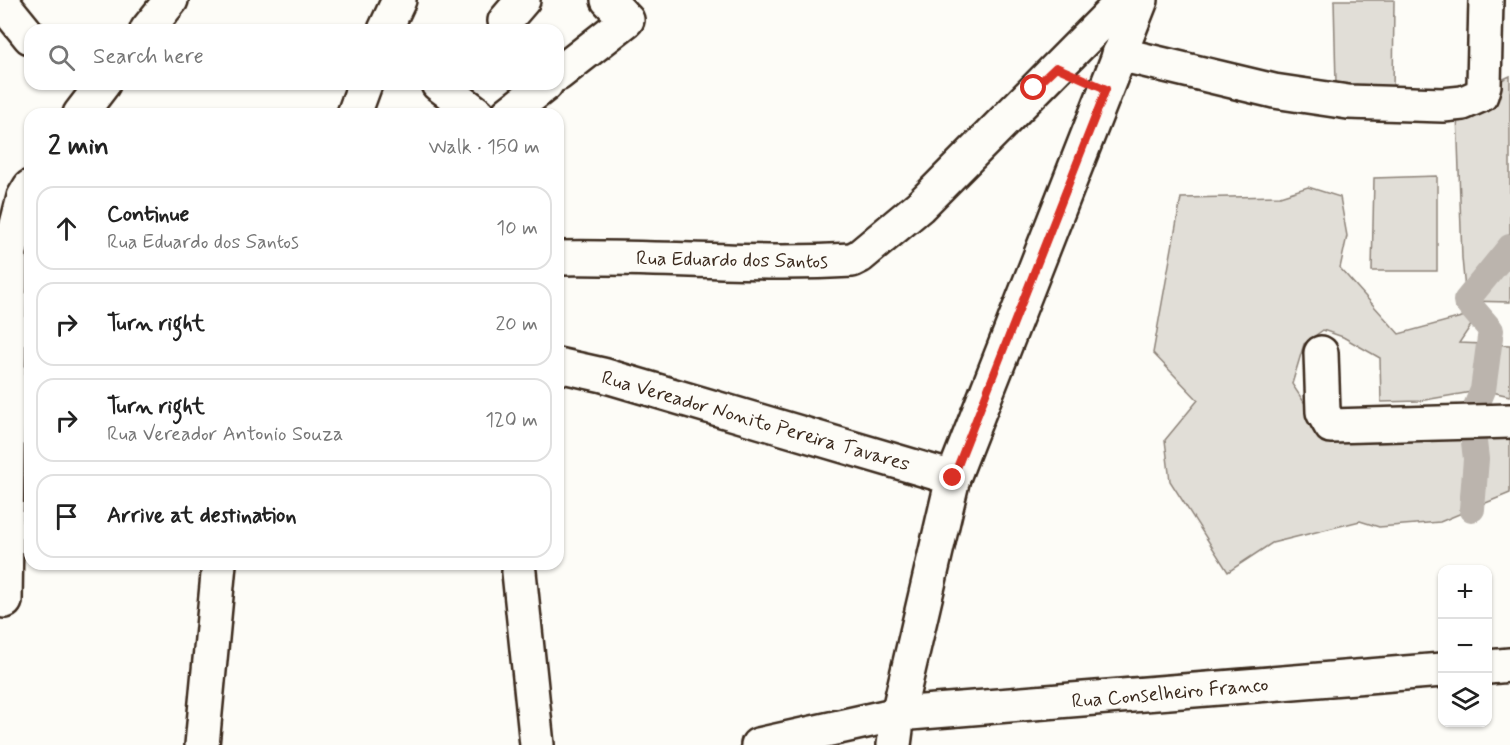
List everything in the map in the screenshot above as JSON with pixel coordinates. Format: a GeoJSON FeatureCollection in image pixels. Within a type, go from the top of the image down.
{"type":"FeatureCollection","features":[{"type":"Feature","properties":{"kind":"street"},"geometry":{"type":"LineString","coordinates":[[0,0],[24,30]]}},
{"type":"Feature","properties":{"kind":"street"},"geometry":{"type":"LineString","coordinates":[[152,24],[171,0]]}},
{"type":"Feature","properties":{"kind":"street"},"geometry":{"type":"LineString","coordinates":[[389,24],[399,0]]}},
{"type":"Feature","properties":{"kind":"street"},"geometry":{"type":"LineString","coordinates":[[564,69],[627,20],[608,0]]}},
{"type":"Feature","properties":{"kind":"street","name":"Rua Eduardo dos Santos"},"geometry":{"type":"LineString","coordinates":[[564,258],[618,257],[793,262],[852,260],[872,248],[920,206],[1124,0]]}},
{"type":"Feature","properties":{"kind":"street"},"geometry":{"type":"LineString","coordinates":[[896,729],[953,478],[1141,0]]}},
{"type":"Feature","properties":{"kind":"street"},"geometry":{"type":"LineString","coordinates":[[1119,54],[1274,91],[1337,100],[1443,105],[1463,103],[1481,95],[1484,85],[1486,0]]}},
{"type":"Feature","properties":{"kind":"street"},"geometry":{"type":"LineString","coordinates":[[1056,67],[1106,89]]}},
{"type":"Feature","properties":{"kind":"street"},"geometry":{"type":"LineString","coordinates":[[356,108],[363,90]]}},
{"type":"Feature","properties":{"kind":"street"},"geometry":{"type":"LineString","coordinates":[[446,90],[470,108]]}},
{"type":"Feature","properties":{"kind":"street"},"geometry":{"type":"LineString","coordinates":[[516,108],[538,90]]}},
{"type":"Feature","properties":{"kind":"street"},"geometry":{"type":"LineString","coordinates":[[5,601],[10,252],[23,226]]}},
{"type":"Feature","properties":{"kind":"street"},"geometry":{"type":"LineString","coordinates":[[1321,353],[1323,412],[1331,426],[1510,421]]}},
{"type":"Feature","properties":{"kind":"street","name":"Rua Vereador Nonito Pereira Tavares"},"geometry":{"type":"LineString","coordinates":[[564,365],[953,478]]}},
{"type":"Feature","properties":{"kind":"street"},"geometry":{"type":"LineString","coordinates":[[202,745],[218,570]]}},
{"type":"Feature","properties":{"kind":"street"},"geometry":{"type":"LineString","coordinates":[[519,572],[537,745]]}},
{"type":"Feature","properties":{"kind":"street"},"geometry":{"type":"LineString","coordinates":[[1492,667],[1510,665]]}},
{"type":"Feature","properties":{"kind":"street","name":"Rua Conselheiro Franco"},"geometry":{"type":"LineString","coordinates":[[777,743],[1438,671]]}},
{"type":"Feature","properties":{"kind":"shaded area"},"geometry":{"type":"Polygon","coordinates":[[[1334,0],[1394,0],[1393,96],[1336,84],[1334,0]]]}},
{"type":"Feature","properties":{"kind":"shaded area"},"geometry":{"type":"Polygon","coordinates":[[[1510,76],[1510,302],[1466,301],[1462,258],[1457,112],[1493,84],[1510,76]]]}},
{"type":"Feature","properties":{"kind":"shaded area"},"geometry":{"type":"Polygon","coordinates":[[[1437,176],[1437,271],[1372,271],[1374,178],[1437,176]]]}},
{"type":"Feature","properties":{"kind":"shaded area"},"geometry":{"type":"Polygon","coordinates":[[[1308,187],[1340,197],[1347,236],[1340,268],[1399,334],[1480,312],[1459,343],[1510,345],[1510,396],[1483,390],[1419,401],[1381,402],[1380,358],[1343,337],[1323,330],[1304,344],[1292,384],[1329,440],[1510,437],[1510,493],[1440,522],[1379,527],[1360,521],[1272,543],[1228,572],[1170,481],[1165,440],[1198,400],[1153,353],[1181,198],[1280,196],[1308,187]]]}},
{"type":"Feature","properties":{"kind":"waterway"},"geometry":{"type":"LineString","coordinates":[[1472,416],[1483,390],[1491,330],[1466,301],[1510,247]]}},
{"type":"Feature","properties":{"kind":"waterway"},"geometry":{"type":"LineString","coordinates":[[1472,509],[1476,459],[1474,442]]}},
{"type":"Feature","properties":{"kind":"route"},"geometry":{"type":"LineString","coordinates":[[953,478],[1106,89],[1056,67],[1034,88]]}}]}
